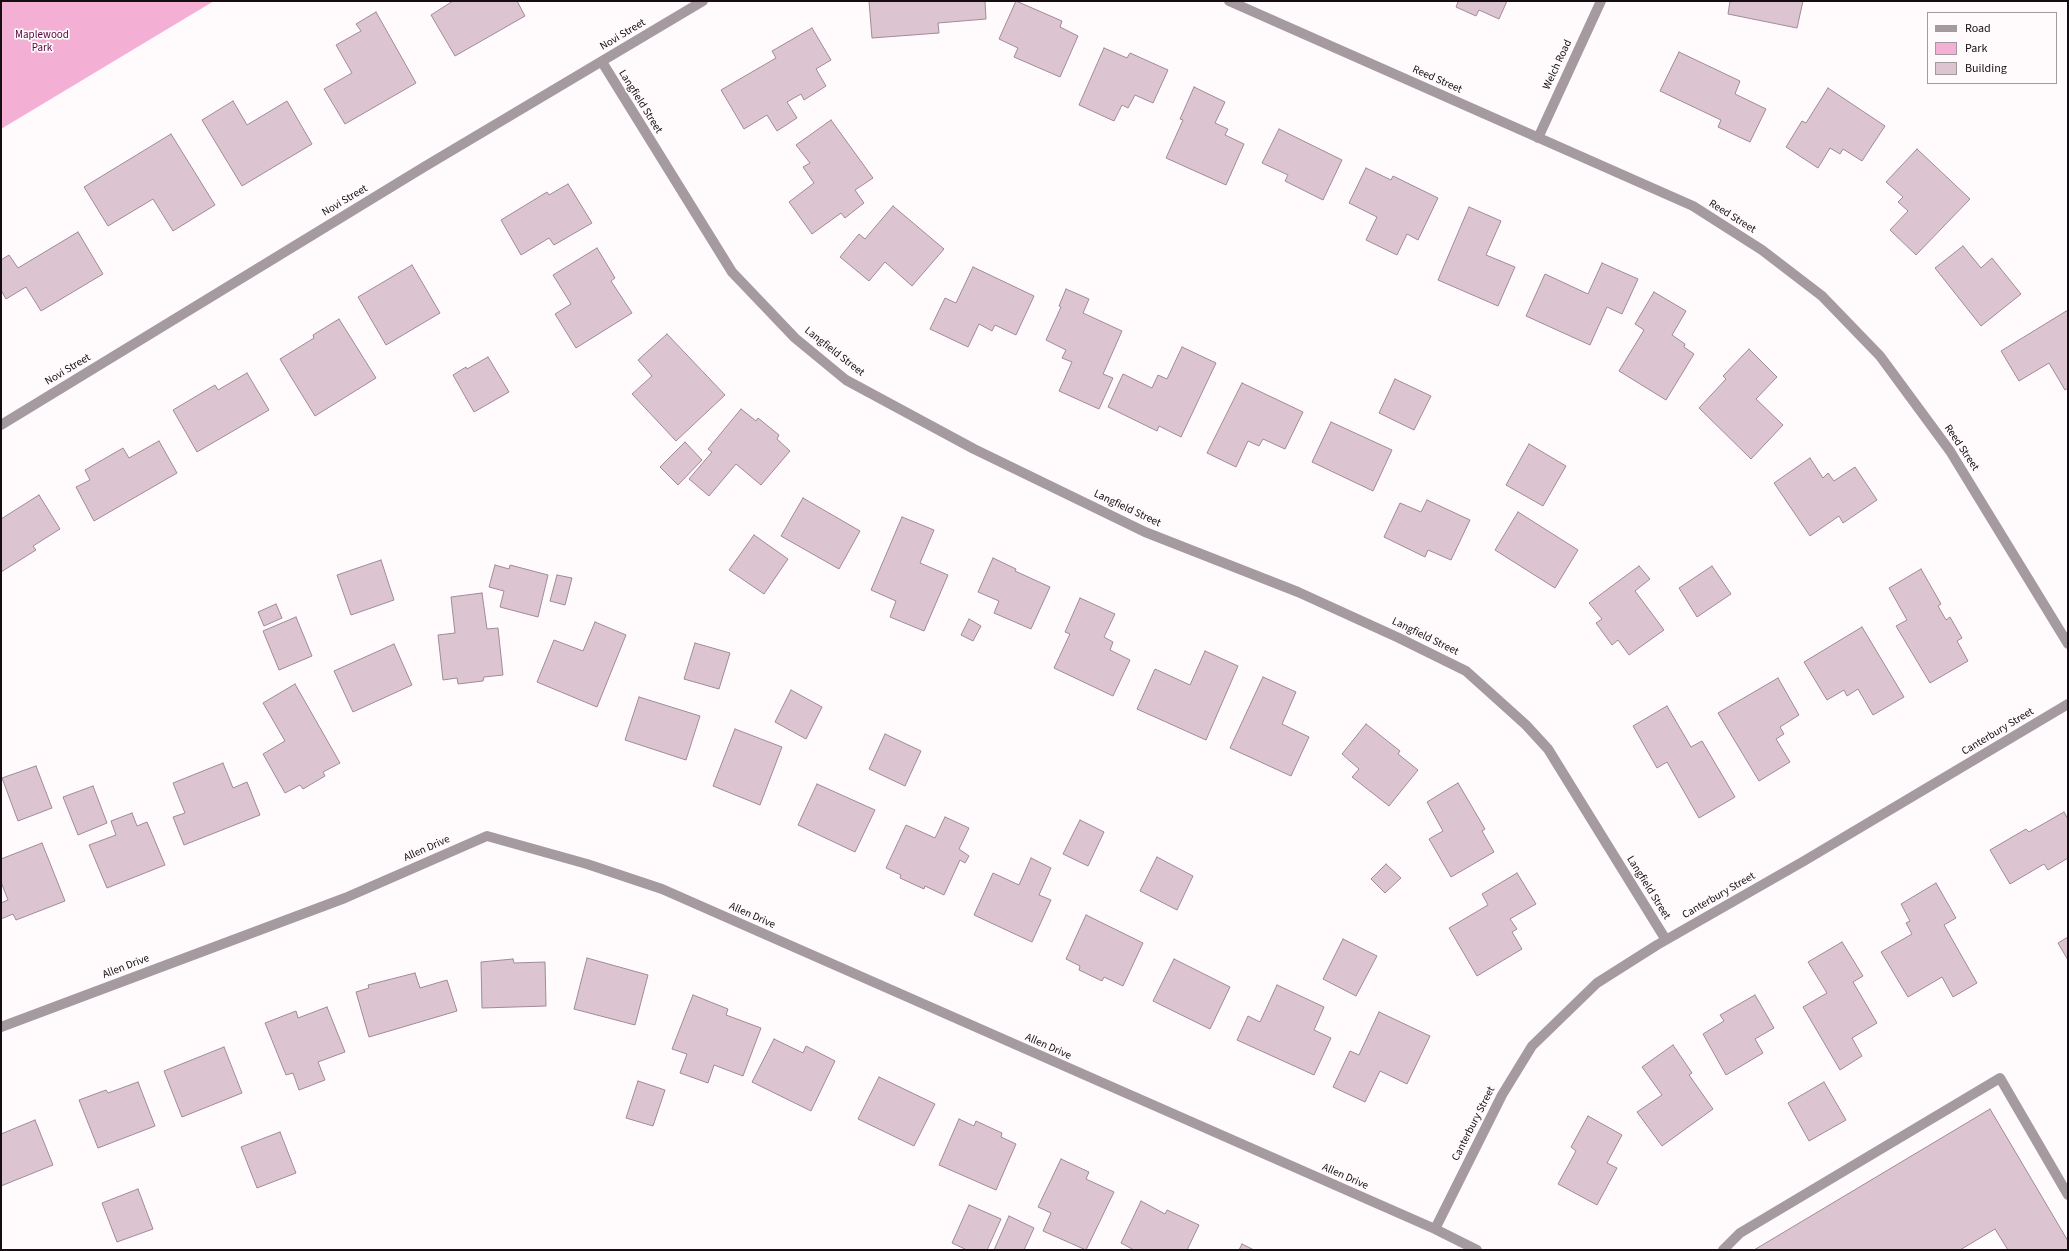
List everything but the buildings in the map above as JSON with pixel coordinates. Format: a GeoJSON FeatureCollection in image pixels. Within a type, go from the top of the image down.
{"type":"FeatureCollection","features":[{"type":"Feature","properties":{"kind":"street","name":"Novi Street"},"geometry":{"type":"LineString","coordinates":[[1,425],[418,171],[703,1]]}},
{"type":"Feature","properties":{"kind":"street","name":"Reed Street"},"geometry":{"type":"LineString","coordinates":[[1229,1],[1693,206],[1762,250],[1822,296],[1880,356],[1950,451],[2068,644]]}},
{"type":"Feature","properties":{"kind":"street","name":"Welch Road"},"geometry":{"type":"LineString","coordinates":[[1538,138],[1601,1]]}},
{"type":"Feature","properties":{"kind":"street","name":"Langfield Street"},"geometry":{"type":"LineString","coordinates":[[602,62],[732,272],[795,338],[846,380],[974,450],[1145,532],[1298,592],[1399,638],[1466,671],[1526,725],[1548,749],[1666,940]]}},
{"type":"Feature","properties":{"kind":"street","name":"Canterbury Street"},"geometry":{"type":"LineString","coordinates":[[1435,1229],[1502,1095],[1532,1046],[1597,984],[1666,940],[1791,869],[2068,704]]}},
{"type":"Feature","properties":{"kind":"street","name":"Allen Drive"},"geometry":{"type":"LineString","coordinates":[[1,1028],[345,898],[487,836],[587,864],[662,889],[1435,1229],[1477,1250]]}},
{"type":"Feature","properties":{"kind":"street"},"geometry":{"type":"LineString","coordinates":[[1723,1250],[1740,1233],[2000,1078],[2068,1195]]}},
{"type":"Feature","properties":{"kind":"green space","name":"Maplewood Park"},"geometry":{"type":"Polygon","coordinates":[[[1,1],[214,1],[1,129],[1,1]]]}}]}
